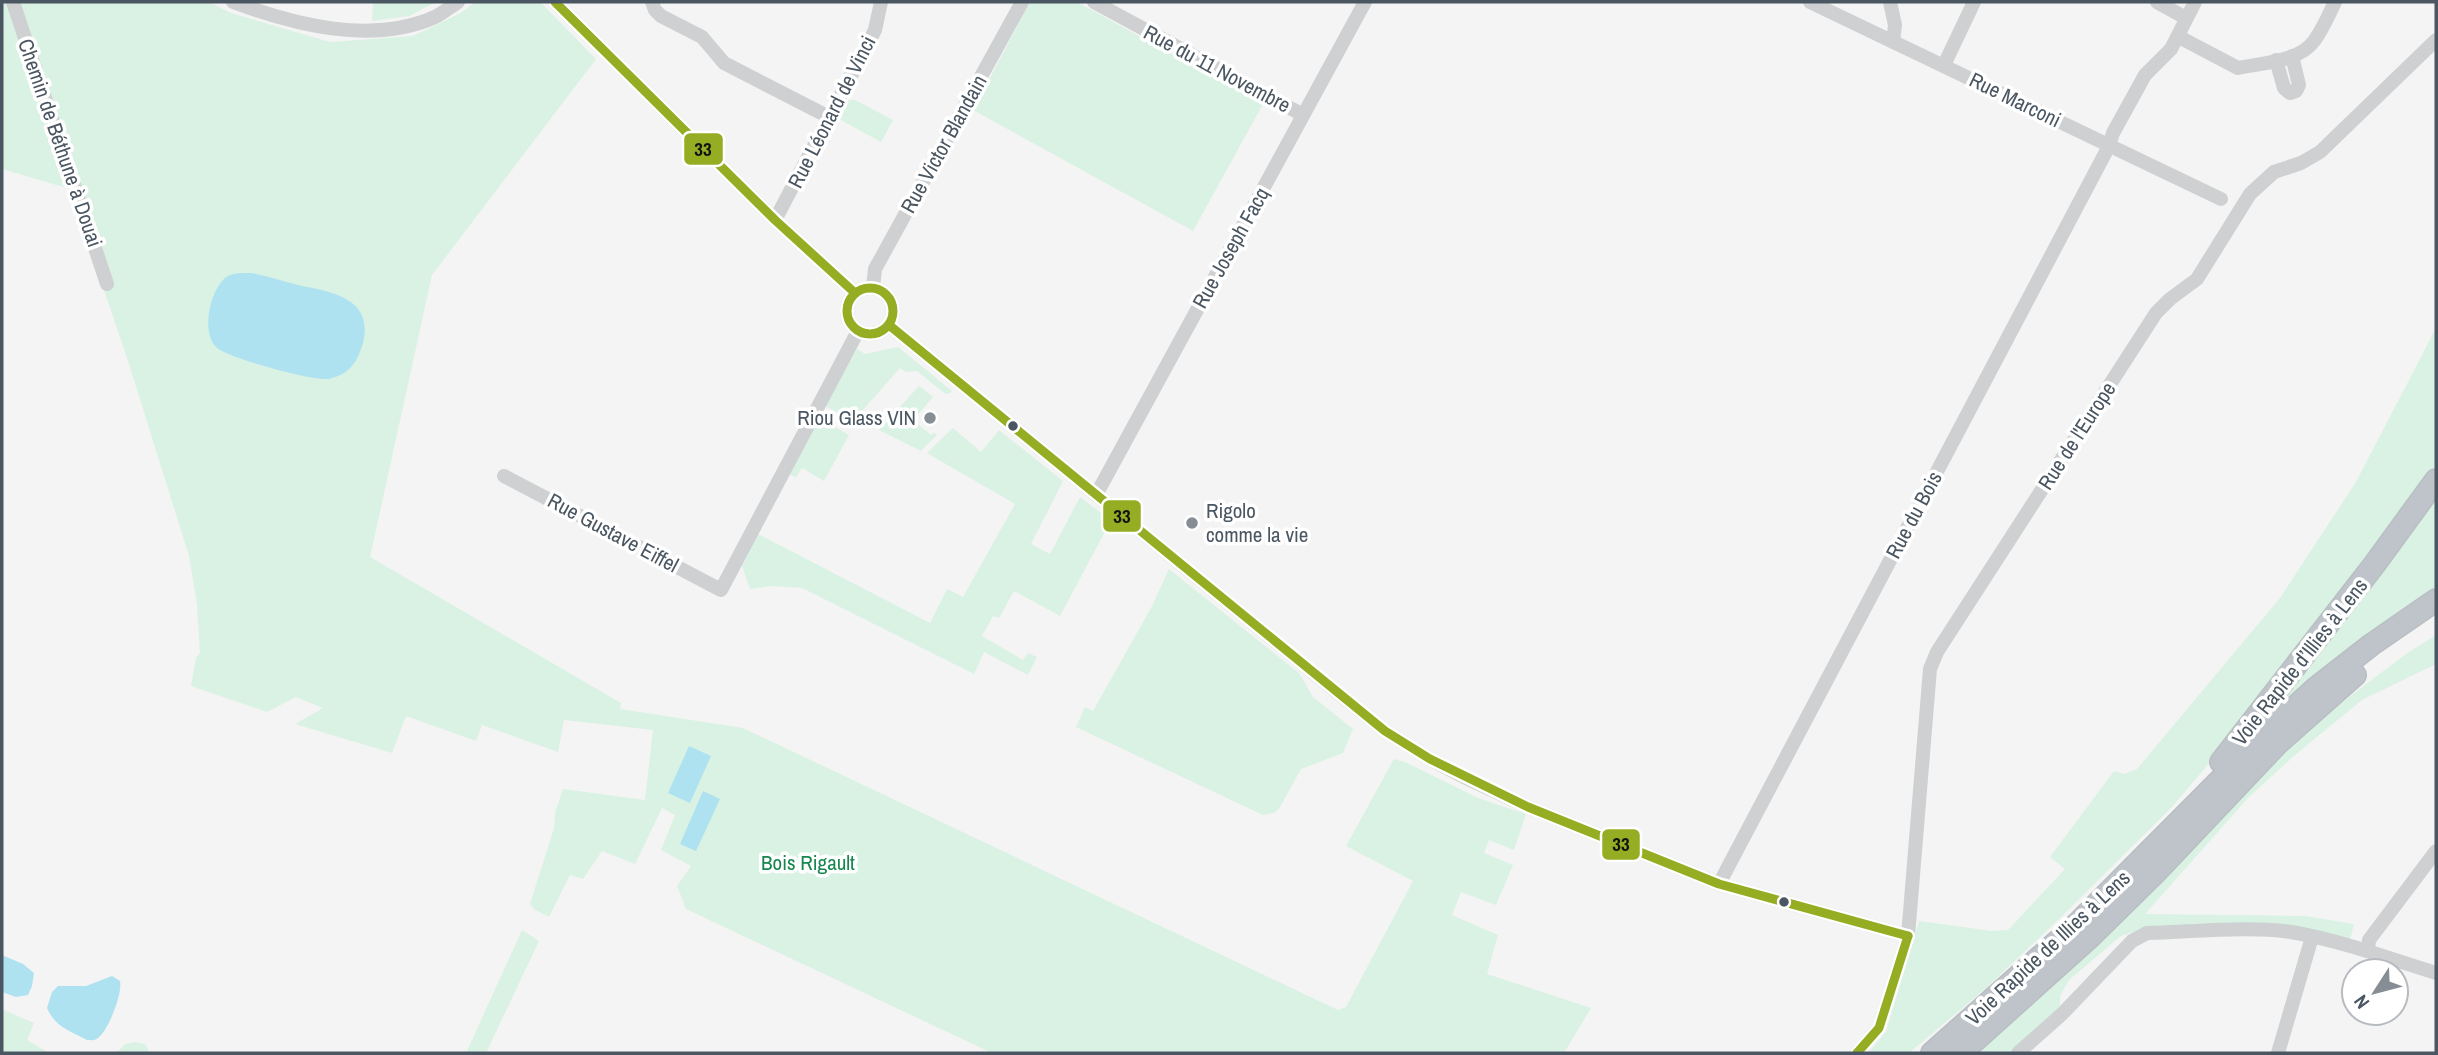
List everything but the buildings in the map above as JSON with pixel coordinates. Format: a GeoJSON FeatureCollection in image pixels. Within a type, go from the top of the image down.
{"type":"FeatureCollection","features":[{"type":"Feature","properties":{"kind":"highway","name":"Voie Rapide d’Illies à Lens"},"geometry":{"type":"LineString","coordinates":[[2161,841],[2172,818],[2279,690],[2436,480]]}},
{"type":"Feature","properties":{"kind":"highway"},"geometry":{"type":"LineString","coordinates":[[2161,841],[2273,727],[2316,688],[2371,645],[2435,613]]}},
{"type":"Feature","properties":{"kind":"highway"},"geometry":{"type":"LineString","coordinates":[[1961,1053],[2091,936],[2278,743],[2321,703],[2435,613]]}},
{"type":"Feature","properties":{"kind":"highway","name":"Voie Rapide de Illies à Lens"},"geometry":{"type":"LineString","coordinates":[[1933,1053],[2059,941],[2161,841]]}},
{"type":"Feature","properties":{"kind":"street","name":"Chemin de Béthune à Douai"},"geometry":{"type":"LineString","coordinates":[[13,2],[107,284]]}},
{"type":"Feature","properties":{"kind":"street"},"geometry":{"type":"LineString","coordinates":[[233,2],[297,22],[363,30],[412,24],[437,16],[458,2]]}},
{"type":"Feature","properties":{"kind":"street"},"geometry":{"type":"LineString","coordinates":[[555,2],[775,220],[855,293]]}},
{"type":"Feature","properties":{"kind":"street"},"geometry":{"type":"LineString","coordinates":[[652,2],[654,10],[660,16],[702,37],[723,63],[830,117]]}},
{"type":"Feature","properties":{"kind":"street","name":"Rue Léonard de Vinci"},"geometry":{"type":"LineString","coordinates":[[775,220],[875,30],[881,2]]}},
{"type":"Feature","properties":{"kind":"street","name":"Rue Victor Blandain"},"geometry":{"type":"LineString","coordinates":[[873,288],[875,269],[1022,2]]}},
{"type":"Feature","properties":{"kind":"street","name":"Rue du 11 Novembre"},"geometry":{"type":"LineString","coordinates":[[1094,2],[1303,116]]}},
{"type":"Feature","properties":{"kind":"street","name":"Rue Joseph Facq"},"geometry":{"type":"LineString","coordinates":[[1096,495],[1365,2]]}},
{"type":"Feature","properties":{"kind":"street","name":"Rue Marconi"},"geometry":{"type":"LineString","coordinates":[[1810,2],[2221,199]]}},
{"type":"Feature","properties":{"kind":"street"},"geometry":{"type":"LineString","coordinates":[[1890,2],[1895,25],[1893,42]]}},
{"type":"Feature","properties":{"kind":"street"},"geometry":{"type":"LineString","coordinates":[[1944,65],[1974,2]]}},
{"type":"Feature","properties":{"kind":"street"},"geometry":{"type":"LineString","coordinates":[[2157,2],[2186,18]]}},
{"type":"Feature","properties":{"kind":"street"},"geometry":{"type":"LineString","coordinates":[[2195,2],[2179,37],[2238,68],[2292,56],[2306,50],[2314,42],[2335,2]]}},
{"type":"Feature","properties":{"kind":"street","name":"Rue du Bois"},"geometry":{"type":"LineString","coordinates":[[1719,884],[2109,146],[2113,133],[2145,75],[2179,37]]}},
{"type":"Feature","properties":{"kind":"street","name":"Rue de l'Europe"},"geometry":{"type":"LineString","coordinates":[[1857,1053],[1879,1028],[1908,936],[1930,669],[1937,652],[2156,313],[2197,279],[2250,194],[2274,172],[2301,163],[2320,152],[2436,40]]}},
{"type":"Feature","properties":{"kind":"street"},"geometry":{"type":"LineString","coordinates":[[2276,60],[2284,89],[2290,93],[2296,91],[2299,85],[2292,56]]}},
{"type":"Feature","properties":{"kind":"street"},"geometry":{"type":"LineString","coordinates":[[873,288],[880,289],[890,298],[894,312],[889,325],[878,333],[865,334],[848,318],[849,300],[855,293],[873,288]]}},
{"type":"Feature","properties":{"kind":"street"},"geometry":{"type":"LineString","coordinates":[[889,325],[1385,731],[1414,749],[1468,779],[1528,807],[1719,884],[1908,936]]}},
{"type":"Feature","properties":{"kind":"street","name":"Rue Gustave Eiffel"},"geometry":{"type":"LineString","coordinates":[[505,476],[721,590],[859,331]]}},
{"type":"Feature","properties":{"kind":"street"},"geometry":{"type":"LineString","coordinates":[[2368,951],[2369,940],[2436,851]]}},
{"type":"Feature","properties":{"kind":"street"},"geometry":{"type":"LineString","coordinates":[[2018,1053],[2062,1014],[2140,935],[2147,933],[2269,930],[2368,951],[2436,974]]}},
{"type":"Feature","properties":{"kind":"street"},"geometry":{"type":"LineString","coordinates":[[2277,1053],[2312,937]]}},
{"type":"Feature","properties":{"kind":"green space","name":"Bois Rigault"},"geometry":{"type":"Polygon","coordinates":[[[2,2],[209,2],[231,13],[330,42],[413,36],[461,13],[475,2],[540,2],[596,59],[432,275],[370,557],[621,703],[620,709],[743,728],[1338,1010],[1346,1007],[1413,881],[1346,846],[1394,759],[1405,762],[1478,798],[1526,814],[1514,850],[1489,840],[1484,853],[1513,865],[1496,905],[1461,892],[1452,915],[1498,935],[1487,974],[1591,1008],[1564,1053],[992,1053],[686,909],[677,886],[691,866],[661,850],[675,815],[662,808],[635,864],[602,851],[583,879],[570,875],[549,917],[535,910],[530,904],[554,828],[555,813],[563,789],[645,800],[653,730],[564,720],[558,752],[482,725],[476,741],[406,716],[392,753],[295,724],[323,708],[296,697],[267,712],[191,686],[196,658],[200,653],[197,604],[189,556],[128,361],[70,189],[2,169],[2,2]]]}},
{"type":"Feature","properties":{"kind":"green space"},"geometry":{"type":"Polygon","coordinates":[[[373,2],[436,2],[409,16],[372,21],[373,2]]]}},
{"type":"Feature","properties":{"kind":"green space"},"geometry":{"type":"Polygon","coordinates":[[[1030,2],[1077,2],[1263,104],[1193,231],[973,110],[1030,2]]]}},
{"type":"Feature","properties":{"kind":"green space"},"geometry":{"type":"Polygon","coordinates":[[[849,100],[855,100],[893,120],[881,142],[839,119],[849,100]]]}},
{"type":"Feature","properties":{"kind":"green space"},"geometry":{"type":"Polygon","coordinates":[[[2436,328],[2436,465],[2311,635],[2228,741],[2172,807],[1985,989],[1909,1053],[1868,1053],[1886,1032],[1919,921],[1992,931],[2008,930],[2065,869],[2050,857],[2114,771],[2124,774],[2137,769],[2280,598],[2356,482],[2436,328]]]}},
{"type":"Feature","properties":{"kind":"green space"},"geometry":{"type":"Polygon","coordinates":[[[898,347],[952,391],[949,394],[944,393],[917,371],[906,372],[900,368],[853,421],[825,406],[857,349],[865,354],[898,347]]]}},
{"type":"Feature","properties":{"kind":"green space"},"geometry":{"type":"Polygon","coordinates":[[[919,386],[933,397],[913,420],[931,435],[937,435],[921,451],[879,430],[919,386]]]}},
{"type":"Feature","properties":{"kind":"green space"},"geometry":{"type":"Polygon","coordinates":[[[817,422],[826,422],[849,435],[824,481],[802,468],[796,477],[790,475],[817,422]]]}},
{"type":"Feature","properties":{"kind":"green space"},"geometry":{"type":"Polygon","coordinates":[[[953,428],[981,452],[999,430],[1063,481],[1031,544],[1050,554],[1080,497],[1109,519],[1108,526],[1060,616],[1014,591],[999,618],[993,616],[982,636],[1023,660],[1028,653],[1037,657],[1028,675],[984,652],[974,674],[802,588],[772,586],[750,589],[742,566],[758,534],[930,623],[947,589],[963,597],[1015,504],[927,453],[953,428]]]}},
{"type":"Feature","properties":{"kind":"green space"},"geometry":{"type":"Polygon","coordinates":[[[2436,497],[2436,588],[2359,639],[2271,716],[2376,580],[2436,497]]]}},
{"type":"Feature","properties":{"kind":"green space"},"geometry":{"type":"Polygon","coordinates":[[[1169,569],[1299,673],[1313,697],[1353,729],[1343,753],[1301,769],[1279,809],[1274,813],[1263,815],[1076,727],[1085,707],[1093,711],[1151,608],[1169,569]]]}},
{"type":"Feature","properties":{"kind":"green space"},"geometry":{"type":"Polygon","coordinates":[[[2436,635],[2436,664],[2362,700],[2295,755],[2249,797],[2145,914],[2306,916],[2354,924],[2350,940],[2142,929],[2121,936],[2069,980],[2060,996],[2060,1007],[2008,1053],[1974,1053],[2320,719],[2406,654],[2436,635]]]}},
{"type":"Feature","properties":{"kind":"green space"},"geometry":{"type":"Polygon","coordinates":[[[522,930],[539,941],[486,1053],[466,1053],[522,930]]]}},
{"type":"Feature","properties":{"kind":"green space"},"geometry":{"type":"Polygon","coordinates":[[[2,1009],[34,1023],[27,1040],[49,1053],[2,1053],[2,1009]]]}},
{"type":"Feature","properties":{"kind":"green space"},"geometry":{"type":"Polygon","coordinates":[[[125,1044],[145,1044],[150,1053],[117,1053],[125,1044]]]}},
{"type":"Feature","properties":{"kind":"water"},"geometry":{"type":"Polygon","coordinates":[[[251,273],[336,294],[356,306],[365,328],[362,347],[351,367],[336,377],[319,379],[252,362],[216,347],[211,340],[208,322],[215,292],[228,276],[251,273]]]}},
{"type":"Feature","properties":{"kind":"water"},"geometry":{"type":"Polygon","coordinates":[[[689,746],[711,756],[690,803],[668,793],[689,746]]]}},
{"type":"Feature","properties":{"kind":"water"},"geometry":{"type":"Polygon","coordinates":[[[703,791],[720,799],[696,851],[680,844],[703,791]]]}},
{"type":"Feature","properties":{"kind":"water"},"geometry":{"type":"Polygon","coordinates":[[[2,955],[23,964],[34,973],[28,995],[16,997],[2,992],[2,955]]]}},
{"type":"Feature","properties":{"kind":"water"},"geometry":{"type":"Polygon","coordinates":[[[112,976],[120,981],[119,994],[110,1020],[97,1039],[87,1040],[69,1031],[50,1014],[47,1008],[52,992],[58,986],[86,986],[112,976]]]}},
{"type":"Feature","properties":{"kind":"transit line","name":"33"},"geometry":{"type":"LineString","coordinates":[[555,2],[775,220],[855,293]]}},
{"type":"Feature","properties":{"kind":"transit line","name":"33"},"geometry":{"type":"LineString","coordinates":[[870,288],[886,295],[893,311],[886,327],[870,334],[854,327],[847,311],[854,295],[870,288]]}},
{"type":"Feature","properties":{"kind":"transit line","name":"33"},"geometry":{"type":"LineString","coordinates":[[889,325],[1385,731],[1430,759],[1528,807],[1719,884],[1908,936]]}},
{"type":"Feature","properties":{"kind":"transit line","name":"33"},"geometry":{"type":"LineString","coordinates":[[1857,1053],[1879,1028],[1908,936]]}},
{"type":"Feature","properties":{"kind":"place","name":"Riou Glass VIN"},"geometry":{"type":"Point","coordinates":[930,418]}},
{"type":"Feature","properties":{"kind":"place","name":"Rigolo comme la vie"},"geometry":{"type":"Point","coordinates":[1192,523]}}]}
